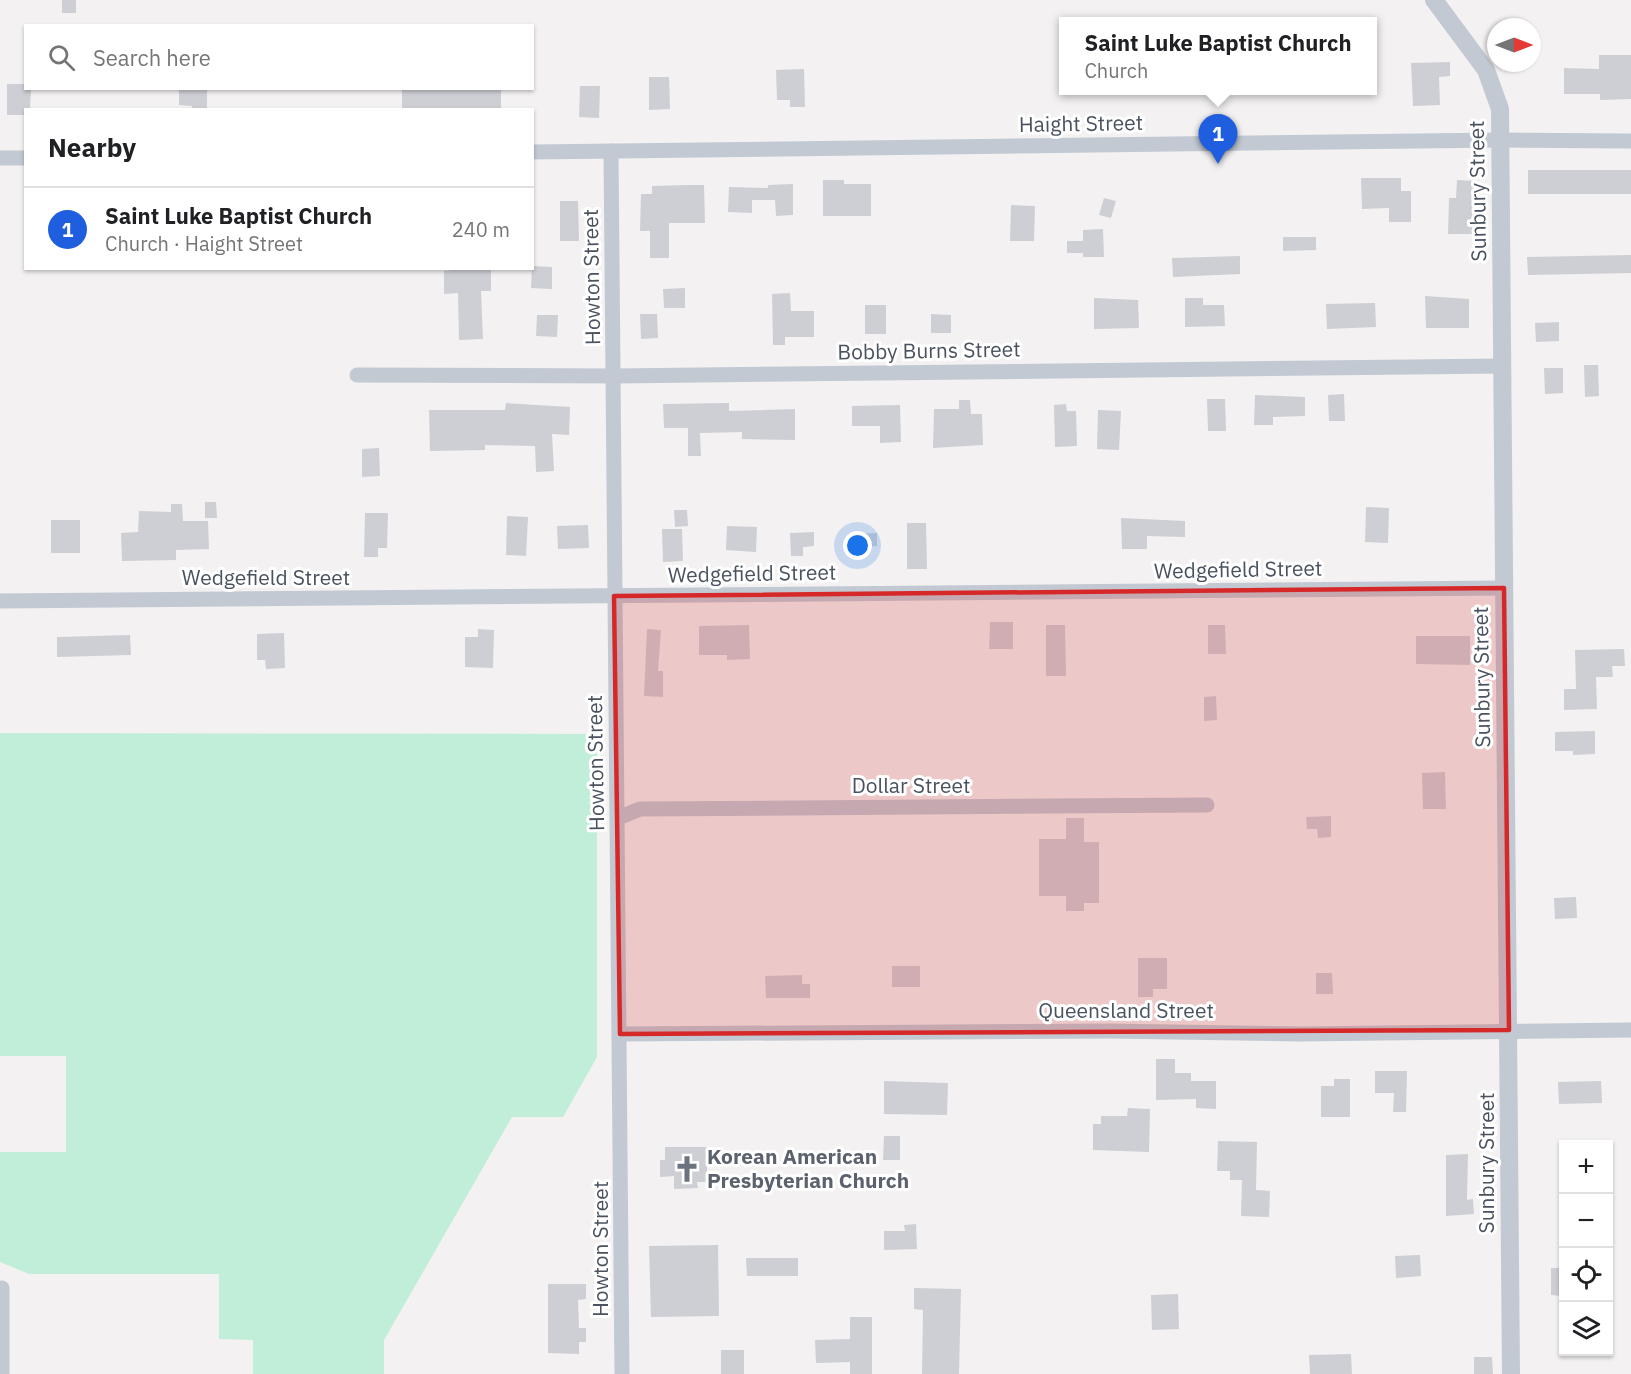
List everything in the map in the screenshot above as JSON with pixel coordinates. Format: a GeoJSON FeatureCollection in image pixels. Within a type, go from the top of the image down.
{"type":"FeatureCollection","features":[{"type":"Feature","properties":{"kind":"street","name":"Sunbury Street"},"geometry":{"type":"LineString","coordinates":[[1434,0],[1486,70],[1500,109],[1511,1374]]}},
{"type":"Feature","properties":{"kind":"street","name":"Haight Street"},"geometry":{"type":"LineString","coordinates":[[534,152],[1501,140],[1631,141]]}},
{"type":"Feature","properties":{"kind":"street","name":"Howton Street"},"geometry":{"type":"LineString","coordinates":[[611,151],[615,376],[614,596],[622,1374]]}},
{"type":"Feature","properties":{"kind":"street"},"geometry":{"type":"LineString","coordinates":[[0,158],[24,158]]}},
{"type":"Feature","properties":{"kind":"street","name":"Bobby Burns Street"},"geometry":{"type":"LineString","coordinates":[[357,375],[615,376],[1502,366]]}},
{"type":"Feature","properties":{"kind":"street","name":"Wedgefield Street"},"geometry":{"type":"LineString","coordinates":[[0,601],[1504,588]]}},
{"type":"Feature","properties":{"kind":"street","name":"Dollar Street"},"geometry":{"type":"LineString","coordinates":[[618,818],[640,809],[1207,805]]}},
{"type":"Feature","properties":{"kind":"street","name":"Queensland Street"},"geometry":{"type":"LineString","coordinates":[[620,1034],[1109,1031],[1301,1034],[1631,1030]]}},
{"type":"Feature","properties":{"kind":"street"},"geometry":{"type":"LineString","coordinates":[[2,1288],[2,1374]]}},
{"type":"Feature","properties":{"kind":"highlighted area"},"geometry":{"type":"Polygon","coordinates":[[[1504,588],[1509,1030],[620,1034],[614,596],[1504,588]]]}},
{"type":"Feature","properties":{"kind":"green space"},"geometry":{"type":"Polygon","coordinates":[[[0,733],[597,734],[597,1057],[563,1117],[512,1117],[384,1340],[384,1374],[253,1374],[253,1340],[219,1339],[219,1274],[29,1274],[0,1262],[0,1152],[66,1152],[66,1056],[0,1056],[0,733]]]}},
{"type":"Feature","properties":{"kind":"building"},"geometry":{"type":"Polygon","coordinates":[[[62,0],[76,0],[76,13],[62,13],[62,0]]]}},
{"type":"Feature","properties":{"kind":"building"},"geometry":{"type":"Polygon","coordinates":[[[1599,55],[1631,55],[1631,99],[1600,100],[1600,94],[1564,94],[1564,68],[1599,69],[1599,55]]]}},
{"type":"Feature","properties":{"kind":"building"},"geometry":{"type":"Polygon","coordinates":[[[1450,62],[1450,76],[1439,77],[1440,105],[1413,106],[1411,63],[1450,62]]]}},
{"type":"Feature","properties":{"kind":"building"},"geometry":{"type":"Polygon","coordinates":[[[804,69],[805,107],[790,107],[790,100],[777,100],[776,70],[804,69]]]}},
{"type":"Feature","properties":{"kind":"building"},"geometry":{"type":"Polygon","coordinates":[[[649,77],[669,77],[670,109],[649,110],[649,77]]]}},
{"type":"Feature","properties":{"kind":"building"},"geometry":{"type":"Polygon","coordinates":[[[7,84],[24,84],[24,90],[31,90],[30,108],[24,108],[24,115],[7,115],[7,84]]]}},
{"type":"Feature","properties":{"kind":"building"},"geometry":{"type":"Polygon","coordinates":[[[580,86],[600,86],[599,118],[579,117],[580,86]]]}},
{"type":"Feature","properties":{"kind":"building"},"geometry":{"type":"Polygon","coordinates":[[[179,90],[207,90],[207,108],[179,105],[179,90]]]}},
{"type":"Feature","properties":{"kind":"building"},"geometry":{"type":"Polygon","coordinates":[[[402,90],[501,90],[501,108],[402,108],[402,90]]]}},
{"type":"Feature","properties":{"kind":"building"},"geometry":{"type":"Polygon","coordinates":[[[1528,170],[1631,170],[1631,194],[1528,194],[1528,170]]]}},
{"type":"Feature","properties":{"kind":"building"},"geometry":{"type":"Polygon","coordinates":[[[1361,178],[1401,178],[1401,191],[1411,191],[1411,222],[1389,222],[1389,208],[1362,209],[1361,178]]]}},
{"type":"Feature","properties":{"kind":"building"},"geometry":{"type":"Polygon","coordinates":[[[823,180],[844,180],[844,184],[871,184],[871,216],[823,216],[823,180]]]}},
{"type":"Feature","properties":{"kind":"building"},"geometry":{"type":"Polygon","coordinates":[[[1457,180],[1476,181],[1474,234],[1448,234],[1449,198],[1456,198],[1457,180]]]}},
{"type":"Feature","properties":{"kind":"building"},"geometry":{"type":"Polygon","coordinates":[[[793,184],[793,215],[776,216],[775,200],[752,200],[752,213],[728,212],[729,187],[768,188],[768,185],[793,184]]]}},
{"type":"Feature","properties":{"kind":"building"},"geometry":{"type":"Polygon","coordinates":[[[704,185],[705,223],[669,223],[669,258],[650,258],[650,231],[640,231],[641,194],[652,194],[652,186],[704,185]]]}},
{"type":"Feature","properties":{"kind":"building"},"geometry":{"type":"Polygon","coordinates":[[[1104,198],[1116,201],[1111,218],[1099,215],[1104,198]]]}},
{"type":"Feature","properties":{"kind":"building"},"geometry":{"type":"Polygon","coordinates":[[[560,201],[578,201],[579,241],[560,241],[560,201]]]}},
{"type":"Feature","properties":{"kind":"building"},"geometry":{"type":"Polygon","coordinates":[[[1011,205],[1035,206],[1034,241],[1010,241],[1011,205]]]}},
{"type":"Feature","properties":{"kind":"building"},"geometry":{"type":"Polygon","coordinates":[[[1103,229],[1104,257],[1083,257],[1083,253],[1067,253],[1067,241],[1083,241],[1083,230],[1103,229]]]}},
{"type":"Feature","properties":{"kind":"building"},"geometry":{"type":"Polygon","coordinates":[[[1283,237],[1316,237],[1316,250],[1283,251],[1283,237]]]}},
{"type":"Feature","properties":{"kind":"building"},"geometry":{"type":"Polygon","coordinates":[[[1631,255],[1631,273],[1528,275],[1527,257],[1631,255]]]}},
{"type":"Feature","properties":{"kind":"building"},"geometry":{"type":"Polygon","coordinates":[[[1240,256],[1240,274],[1173,277],[1172,258],[1240,256]]]}},
{"type":"Feature","properties":{"kind":"building"},"geometry":{"type":"Polygon","coordinates":[[[534,266],[552,267],[552,289],[531,288],[534,266]]]}},
{"type":"Feature","properties":{"kind":"building"},"geometry":{"type":"Polygon","coordinates":[[[491,270],[491,291],[481,291],[483,339],[459,340],[458,293],[444,294],[444,271],[491,270]]]}},
{"type":"Feature","properties":{"kind":"building"},"geometry":{"type":"Polygon","coordinates":[[[685,288],[685,308],[664,308],[663,289],[685,288]]]}},
{"type":"Feature","properties":{"kind":"building"},"geometry":{"type":"Polygon","coordinates":[[[790,293],[791,311],[814,311],[814,337],[785,337],[785,345],[773,345],[772,294],[790,293]]]}},
{"type":"Feature","properties":{"kind":"building"},"geometry":{"type":"Polygon","coordinates":[[[1425,296],[1469,299],[1469,328],[1426,328],[1425,296]]]}},
{"type":"Feature","properties":{"kind":"building"},"geometry":{"type":"Polygon","coordinates":[[[1094,298],[1138,300],[1139,328],[1094,329],[1094,298]]]}},
{"type":"Feature","properties":{"kind":"building"},"geometry":{"type":"Polygon","coordinates":[[[1185,298],[1203,298],[1203,305],[1224,305],[1225,326],[1185,327],[1185,298]]]}},
{"type":"Feature","properties":{"kind":"building"},"geometry":{"type":"Polygon","coordinates":[[[1375,303],[1376,327],[1327,329],[1326,304],[1375,303]]]}},
{"type":"Feature","properties":{"kind":"building"},"geometry":{"type":"Polygon","coordinates":[[[865,305],[886,305],[886,334],[865,334],[865,305]]]}},
{"type":"Feature","properties":{"kind":"building"},"geometry":{"type":"Polygon","coordinates":[[[640,314],[657,314],[658,338],[641,339],[640,314]]]}},
{"type":"Feature","properties":{"kind":"building"},"geometry":{"type":"Polygon","coordinates":[[[931,314],[951,315],[951,333],[931,333],[931,314]]]}},
{"type":"Feature","properties":{"kind":"building"},"geometry":{"type":"Polygon","coordinates":[[[537,315],[558,315],[557,337],[536,336],[537,315]]]}},
{"type":"Feature","properties":{"kind":"building"},"geometry":{"type":"Polygon","coordinates":[[[1559,322],[1559,341],[1536,342],[1535,323],[1559,322]]]}},
{"type":"Feature","properties":{"kind":"building"},"geometry":{"type":"Polygon","coordinates":[[[1584,365],[1598,365],[1599,396],[1585,397],[1584,365]]]}},
{"type":"Feature","properties":{"kind":"building"},"geometry":{"type":"Polygon","coordinates":[[[1544,368],[1563,368],[1563,393],[1545,394],[1544,368]]]}},
{"type":"Feature","properties":{"kind":"building"},"geometry":{"type":"Polygon","coordinates":[[[1344,394],[1345,421],[1329,421],[1328,395],[1344,394]]]}},
{"type":"Feature","properties":{"kind":"building"},"geometry":{"type":"Polygon","coordinates":[[[1255,395],[1305,397],[1305,416],[1273,417],[1273,425],[1254,425],[1255,395]]]}},
{"type":"Feature","properties":{"kind":"building"},"geometry":{"type":"Polygon","coordinates":[[[1207,399],[1225,399],[1226,431],[1208,431],[1207,399]]]}},
{"type":"Feature","properties":{"kind":"building"},"geometry":{"type":"Polygon","coordinates":[[[959,400],[970,400],[971,414],[982,414],[983,445],[933,448],[934,409],[959,409],[959,400]]]}},
{"type":"Feature","properties":{"kind":"building"},"geometry":{"type":"Polygon","coordinates":[[[506,403],[570,407],[569,435],[552,434],[554,471],[536,472],[535,446],[485,445],[485,450],[430,451],[429,410],[505,410],[506,403]]]}},
{"type":"Feature","properties":{"kind":"building"},"geometry":{"type":"Polygon","coordinates":[[[729,403],[729,411],[795,409],[795,440],[742,439],[742,432],[700,433],[701,456],[688,456],[688,428],[664,428],[663,404],[729,403]]]}},
{"type":"Feature","properties":{"kind":"building"},"geometry":{"type":"Polygon","coordinates":[[[1066,404],[1067,411],[1076,411],[1077,446],[1055,447],[1054,405],[1066,404]]]}},
{"type":"Feature","properties":{"kind":"building"},"geometry":{"type":"Polygon","coordinates":[[[900,405],[901,442],[880,443],[880,426],[852,426],[852,406],[900,405]]]}},
{"type":"Feature","properties":{"kind":"building"},"geometry":{"type":"Polygon","coordinates":[[[1098,410],[1121,411],[1119,450],[1097,449],[1098,410]]]}},
{"type":"Feature","properties":{"kind":"building"},"geometry":{"type":"Polygon","coordinates":[[[379,448],[380,476],[362,477],[362,449],[379,448]]]}},
{"type":"Feature","properties":{"kind":"building"},"geometry":{"type":"Polygon","coordinates":[[[205,502],[216,502],[217,518],[205,518],[205,502]]]}},
{"type":"Feature","properties":{"kind":"building"},"geometry":{"type":"Polygon","coordinates":[[[171,504],[182,504],[183,521],[208,521],[209,549],[176,550],[176,560],[122,561],[121,533],[138,532],[139,511],[171,512],[171,504]]]}},
{"type":"Feature","properties":{"kind":"building"},"geometry":{"type":"Polygon","coordinates":[[[1366,507],[1389,508],[1388,543],[1365,542],[1366,507]]]}},
{"type":"Feature","properties":{"kind":"building"},"geometry":{"type":"Polygon","coordinates":[[[674,510],[687,510],[688,526],[675,527],[674,510]]]}},
{"type":"Feature","properties":{"kind":"building"},"geometry":{"type":"Polygon","coordinates":[[[365,513],[388,513],[387,548],[378,548],[378,557],[364,557],[365,513]]]}},
{"type":"Feature","properties":{"kind":"building"},"geometry":{"type":"Polygon","coordinates":[[[507,516],[528,517],[526,556],[506,555],[507,516]]]}},
{"type":"Feature","properties":{"kind":"building"},"geometry":{"type":"Polygon","coordinates":[[[1121,518],[1185,521],[1185,537],[1147,536],[1147,549],[1122,549],[1121,518]]]}},
{"type":"Feature","properties":{"kind":"building"},"geometry":{"type":"Polygon","coordinates":[[[51,520],[80,520],[80,553],[51,553],[51,520]]]}},
{"type":"Feature","properties":{"kind":"building"},"geometry":{"type":"Polygon","coordinates":[[[907,523],[926,523],[927,569],[907,569],[907,523]]]}},
{"type":"Feature","properties":{"kind":"building"},"geometry":{"type":"Polygon","coordinates":[[[588,525],[589,548],[558,549],[557,526],[588,525]]]}},
{"type":"Feature","properties":{"kind":"building"},"geometry":{"type":"Polygon","coordinates":[[[727,526],[757,527],[756,552],[726,550],[727,526]]]}},
{"type":"Feature","properties":{"kind":"building"},"geometry":{"type":"Polygon","coordinates":[[[662,529],[682,529],[683,561],[663,562],[662,529]]]}},
{"type":"Feature","properties":{"kind":"building"},"geometry":{"type":"Polygon","coordinates":[[[814,532],[814,546],[803,547],[803,556],[791,556],[790,533],[814,532]]]}},
{"type":"Feature","properties":{"kind":"building"},"geometry":{"type":"Polygon","coordinates":[[[877,533],[877,546],[866,547],[866,555],[854,556],[854,534],[877,533]]]}},
{"type":"Feature","properties":{"kind":"building"},"geometry":{"type":"Polygon","coordinates":[[[990,622],[1013,622],[1013,649],[989,649],[990,622]]]}},
{"type":"Feature","properties":{"kind":"building"},"geometry":{"type":"Polygon","coordinates":[[[749,625],[750,659],[727,660],[727,655],[699,655],[699,626],[749,625]]]}},
{"type":"Feature","properties":{"kind":"building"},"geometry":{"type":"Polygon","coordinates":[[[1046,625],[1065,625],[1066,676],[1046,676],[1046,625]]]}},
{"type":"Feature","properties":{"kind":"building"},"geometry":{"type":"Polygon","coordinates":[[[1208,625],[1225,625],[1226,654],[1208,654],[1208,625]]]}},
{"type":"Feature","properties":{"kind":"building"},"geometry":{"type":"Polygon","coordinates":[[[478,629],[494,630],[493,668],[465,667],[465,637],[478,637],[478,629]]]}},
{"type":"Feature","properties":{"kind":"building"},"geometry":{"type":"Polygon","coordinates":[[[647,629],[661,630],[658,671],[663,671],[663,697],[644,696],[647,629]]]}},
{"type":"Feature","properties":{"kind":"building"},"geometry":{"type":"Polygon","coordinates":[[[284,633],[285,668],[266,669],[265,660],[257,660],[257,634],[284,633]]]}},
{"type":"Feature","properties":{"kind":"building"},"geometry":{"type":"Polygon","coordinates":[[[130,635],[131,655],[57,657],[57,637],[130,635]]]}},
{"type":"Feature","properties":{"kind":"building"},"geometry":{"type":"Polygon","coordinates":[[[1416,636],[1470,636],[1470,665],[1416,664],[1416,636]]]}},
{"type":"Feature","properties":{"kind":"building"},"geometry":{"type":"Polygon","coordinates":[[[1624,649],[1625,666],[1612,666],[1613,677],[1596,677],[1597,709],[1564,710],[1564,689],[1576,689],[1575,650],[1624,649]]]}},
{"type":"Feature","properties":{"kind":"building"},"geometry":{"type":"Polygon","coordinates":[[[1216,696],[1217,720],[1204,721],[1204,697],[1216,696]]]}},
{"type":"Feature","properties":{"kind":"building"},"geometry":{"type":"Polygon","coordinates":[[[1595,731],[1595,754],[1573,755],[1573,751],[1555,751],[1555,732],[1595,731]]]}},
{"type":"Feature","properties":{"kind":"building"},"geometry":{"type":"Polygon","coordinates":[[[1445,772],[1446,809],[1423,809],[1422,773],[1445,772]]]}},
{"type":"Feature","properties":{"kind":"building"},"geometry":{"type":"Polygon","coordinates":[[[1331,816],[1331,837],[1318,838],[1317,829],[1307,829],[1306,817],[1331,816]]]}},
{"type":"Feature","properties":{"kind":"building"},"geometry":{"type":"Polygon","coordinates":[[[1066,818],[1084,818],[1084,842],[1099,842],[1099,903],[1084,903],[1084,911],[1066,911],[1066,896],[1039,896],[1039,839],[1066,839],[1066,818]]]}},
{"type":"Feature","properties":{"kind":"building"},"geometry":{"type":"Polygon","coordinates":[[[1576,897],[1577,918],[1555,919],[1554,898],[1576,897]]]}},
{"type":"Feature","properties":{"kind":"building"},"geometry":{"type":"Polygon","coordinates":[[[1138,958],[1167,958],[1167,989],[1153,989],[1153,997],[1138,997],[1138,958]]]}},
{"type":"Feature","properties":{"kind":"building"},"geometry":{"type":"Polygon","coordinates":[[[892,966],[920,966],[920,987],[892,987],[892,966]]]}},
{"type":"Feature","properties":{"kind":"building"},"geometry":{"type":"Polygon","coordinates":[[[1316,973],[1332,973],[1333,994],[1316,994],[1316,973]]]}},
{"type":"Feature","properties":{"kind":"building"},"geometry":{"type":"Polygon","coordinates":[[[802,975],[802,984],[810,984],[810,998],[766,998],[765,976],[802,975]]]}},
{"type":"Feature","properties":{"kind":"building"},"geometry":{"type":"Polygon","coordinates":[[[1156,1059],[1175,1059],[1175,1073],[1191,1073],[1191,1081],[1216,1081],[1216,1109],[1196,1108],[1196,1099],[1156,1100],[1156,1059]]]}},
{"type":"Feature","properties":{"kind":"building"},"geometry":{"type":"Polygon","coordinates":[[[1375,1071],[1407,1071],[1406,1112],[1393,1112],[1394,1093],[1375,1093],[1375,1071]]]}},
{"type":"Feature","properties":{"kind":"building"},"geometry":{"type":"Polygon","coordinates":[[[1334,1079],[1350,1079],[1350,1117],[1321,1117],[1321,1086],[1334,1086],[1334,1079]]]}},
{"type":"Feature","properties":{"kind":"building"},"geometry":{"type":"Polygon","coordinates":[[[884,1081],[948,1083],[947,1115],[884,1114],[884,1081]]]}},
{"type":"Feature","properties":{"kind":"building"},"geometry":{"type":"Polygon","coordinates":[[[1601,1081],[1602,1103],[1559,1104],[1558,1082],[1601,1081]]]}},
{"type":"Feature","properties":{"kind":"building"},"geometry":{"type":"Polygon","coordinates":[[[1128,1108],[1150,1109],[1149,1152],[1093,1150],[1093,1124],[1101,1124],[1101,1116],[1127,1116],[1128,1108]]]}},
{"type":"Feature","properties":{"kind":"building"},"geometry":{"type":"Polygon","coordinates":[[[884,1136],[900,1136],[900,1160],[883,1160],[884,1136]]]}},
{"type":"Feature","properties":{"kind":"building"},"geometry":{"type":"Polygon","coordinates":[[[1218,1141],[1257,1142],[1256,1190],[1270,1191],[1269,1217],[1241,1216],[1242,1180],[1230,1180],[1230,1171],[1217,1171],[1218,1141]]]}},
{"type":"Feature","properties":{"kind":"building"},"geometry":{"type":"Polygon","coordinates":[[[665,1147],[707,1147],[707,1182],[697,1182],[698,1188],[674,1189],[674,1176],[660,1177],[660,1160],[665,1160],[665,1147]]]}},
{"type":"Feature","properties":{"kind":"building"},"geometry":{"type":"Polygon","coordinates":[[[1468,1154],[1467,1200],[1473,1199],[1474,1214],[1446,1216],[1446,1155],[1468,1154]]]}},
{"type":"Feature","properties":{"kind":"building"},"geometry":{"type":"Polygon","coordinates":[[[916,1224],[917,1249],[884,1250],[884,1231],[905,1231],[904,1225],[916,1224]]]}},
{"type":"Feature","properties":{"kind":"building"},"geometry":{"type":"Polygon","coordinates":[[[718,1245],[719,1316],[651,1317],[649,1246],[718,1245]]]}},
{"type":"Feature","properties":{"kind":"building"},"geometry":{"type":"Polygon","coordinates":[[[1420,1255],[1421,1276],[1396,1278],[1395,1256],[1420,1255]]]}},
{"type":"Feature","properties":{"kind":"building"},"geometry":{"type":"Polygon","coordinates":[[[746,1258],[798,1258],[798,1276],[747,1276],[746,1258]]]}},
{"type":"Feature","properties":{"kind":"building"},"geometry":{"type":"Polygon","coordinates":[[[1551,1268],[1559,1268],[1559,1296],[1551,1295],[1551,1268]]]}},
{"type":"Feature","properties":{"kind":"building"},"geometry":{"type":"Polygon","coordinates":[[[548,1284],[586,1284],[586,1299],[578,1300],[579,1328],[586,1328],[586,1342],[579,1342],[579,1354],[548,1353],[548,1284]]]}},
{"type":"Feature","properties":{"kind":"building"},"geometry":{"type":"Polygon","coordinates":[[[914,1288],[961,1289],[959,1374],[922,1374],[923,1310],[914,1309],[914,1288]]]}},
{"type":"Feature","properties":{"kind":"building"},"geometry":{"type":"Polygon","coordinates":[[[1178,1294],[1179,1329],[1152,1330],[1151,1295],[1178,1294]]]}},
{"type":"Feature","properties":{"kind":"building"},"geometry":{"type":"Polygon","coordinates":[[[850,1317],[872,1317],[872,1374],[850,1374],[850,1362],[816,1363],[815,1340],[850,1339],[850,1317]]]}},
{"type":"Feature","properties":{"kind":"building"},"geometry":{"type":"Polygon","coordinates":[[[721,1350],[744,1350],[744,1374],[721,1374],[721,1350]]]}},
{"type":"Feature","properties":{"kind":"building"},"geometry":{"type":"Polygon","coordinates":[[[1351,1354],[1352,1374],[1310,1374],[1309,1355],[1351,1354]]]}},
{"type":"Feature","properties":{"kind":"building"},"geometry":{"type":"Polygon","coordinates":[[[1474,1357],[1492,1357],[1493,1374],[1474,1374],[1474,1357]]]}},
{"type":"Feature","properties":{"kind":"place","name":"Saint Luke Baptist Church"},"geometry":{"type":"Point","coordinates":[1218,164]}},
{"type":"Feature","properties":{"kind":"place","name":"Korean American Presbyterian Church"},"geometry":{"type":"Point","coordinates":[687,1169]}}]}
